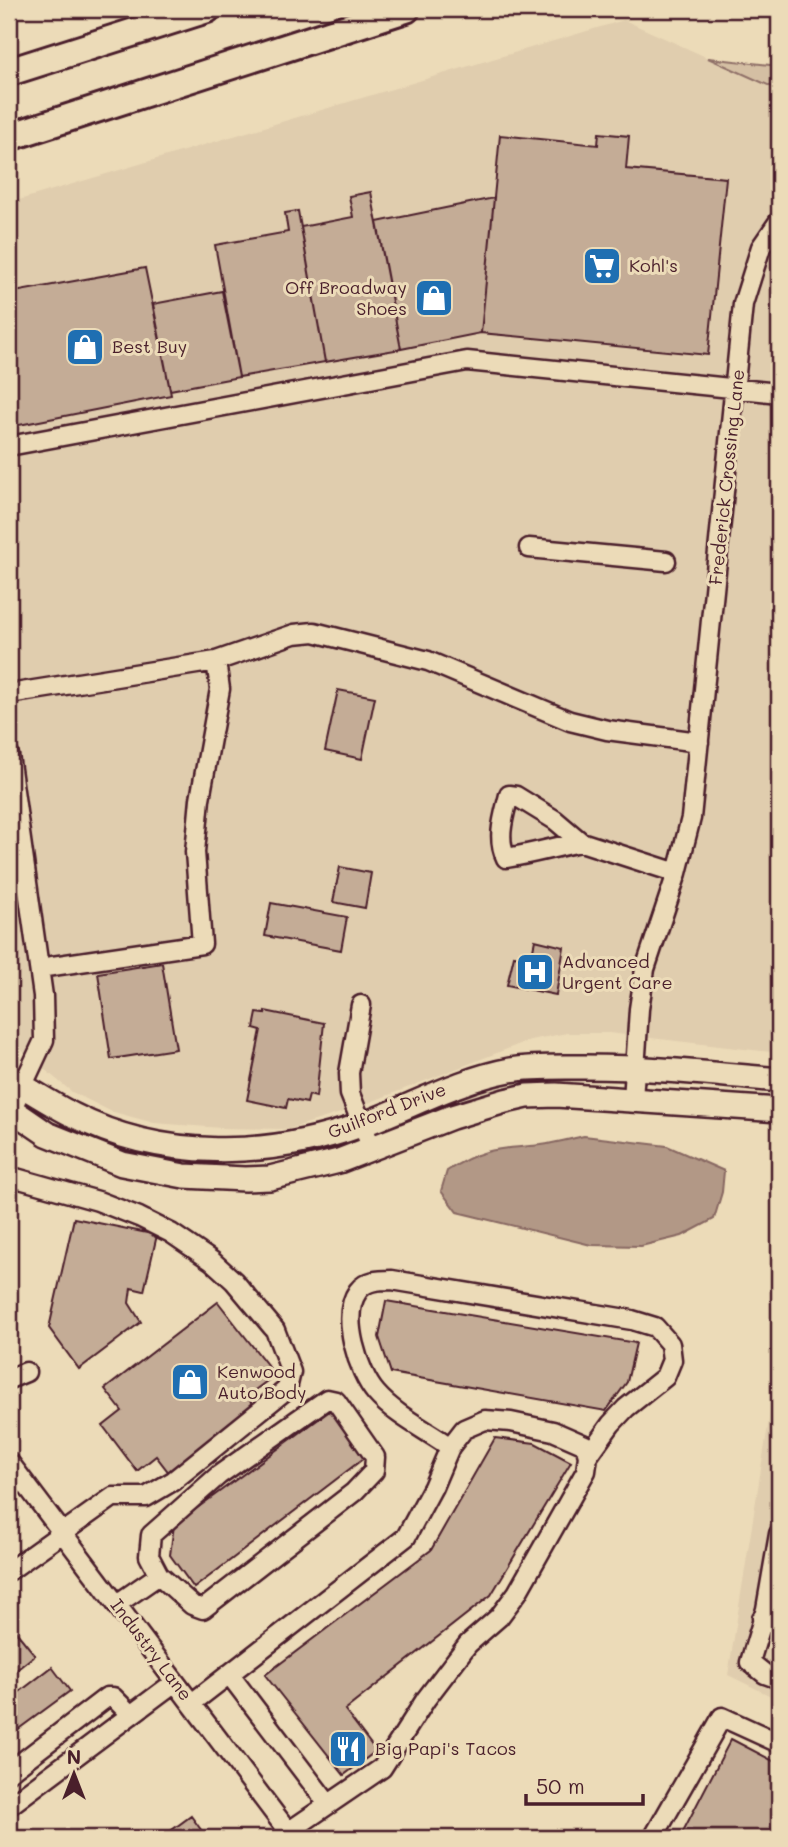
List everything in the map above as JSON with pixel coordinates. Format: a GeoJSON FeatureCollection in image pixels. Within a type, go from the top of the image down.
{"type":"FeatureCollection","features":[{"type":"Feature","properties":{"kind":"highway"},"geometry":{"type":"LineString","coordinates":[[9,72],[206,9]]}},
{"type":"Feature","properties":{"kind":"highway"},"geometry":{"type":"LineString","coordinates":[[9,137],[407,9]]}},
{"type":"Feature","properties":{"kind":"main road","name":"Guilford Drive"},"geometry":{"type":"LineString","coordinates":[[16,1082],[75,1116],[116,1132],[185,1147],[232,1150],[275,1147],[311,1140],[362,1124],[477,1077],[501,1072],[550,1067],[634,1067],[779,1080]]}},
{"type":"Feature","properties":{"kind":"main road","name":"Guilford Drive"},"geometry":{"type":"LineString","coordinates":[[10,1111],[47,1134],[122,1164],[184,1176],[245,1179],[271,1178],[339,1161],[452,1117],[527,1096],[556,1095],[779,1110]]}},
{"type":"Feature","properties":{"kind":"street","name":"Frederick Crossing Lane"},"geometry":{"type":"LineString","coordinates":[[633,1100],[639,1009],[645,969],[677,873],[691,818],[743,304],[761,247],[779,221]]}},
{"type":"Feature","properties":{"kind":"street"},"geometry":{"type":"LineString","coordinates":[[9,446],[467,361],[779,393]]}},
{"type":"Feature","properties":{"kind":"street"},"geometry":{"type":"LineString","coordinates":[[529,548],[666,561]]}},
{"type":"Feature","properties":{"kind":"street"},"geometry":{"type":"LineString","coordinates":[[9,694],[216,661],[293,634],[314,632],[428,662],[570,722],[607,730],[699,742]]}},
{"type":"Feature","properties":{"kind":"street"},"geometry":{"type":"LineString","coordinates":[[39,968],[202,944],[195,852],[200,799],[220,689],[216,661]]}},
{"type":"Feature","properties":{"kind":"street"},"geometry":{"type":"LineString","coordinates":[[9,755],[44,996],[44,1040],[16,1082],[10,1111]]}},
{"type":"Feature","properties":{"kind":"street"},"geometry":{"type":"LineString","coordinates":[[581,842],[535,854],[506,858],[501,826],[509,795],[516,796],[555,820],[581,842],[677,873]]}},
{"type":"Feature","properties":{"kind":"street"},"geometry":{"type":"LineString","coordinates":[[360,1005],[349,1073],[350,1094],[372,1149]]}},
{"type":"Feature","properties":{"kind":"street"},"geometry":{"type":"LineString","coordinates":[[9,1176],[98,1201],[172,1233],[212,1261],[234,1281],[275,1329],[291,1371],[288,1389],[173,1481],[146,1497],[113,1497],[9,1571]]}},
{"type":"Feature","properties":{"kind":"street"},"geometry":{"type":"LineString","coordinates":[[450,1447],[398,1412],[364,1379],[352,1340],[352,1306],[358,1290],[374,1280],[392,1280],[606,1315],[654,1327],[670,1344],[672,1360],[665,1377],[626,1408],[588,1456]]}},
{"type":"Feature","properties":{"kind":"street"},"geometry":{"type":"LineString","coordinates":[[9,1379],[26,1372]]}},
{"type":"Feature","properties":{"kind":"street"},"geometry":{"type":"LineString","coordinates":[[327,1399],[336,1401],[375,1457],[374,1471],[355,1492],[203,1609],[192,1605],[159,1575],[149,1556],[151,1535],[219,1475],[327,1399]]}},
{"type":"Feature","properties":{"kind":"street"},"geometry":{"type":"LineString","coordinates":[[191,1703],[406,1538],[433,1487],[450,1447],[464,1429],[485,1420],[511,1422],[552,1431],[585,1445],[588,1456],[586,1471],[517,1592],[499,1616],[468,1644],[426,1699],[382,1768],[328,1804],[290,1835]]}},
{"type":"Feature","properties":{"kind":"street","name":"Industry Lane"},"geometry":{"type":"LineString","coordinates":[[9,1462],[290,1835]]}},
{"type":"Feature","properties":{"kind":"street"},"geometry":{"type":"LineString","coordinates":[[779,1534],[771,1621],[750,1662],[765,1674],[779,1679]]}},
{"type":"Feature","properties":{"kind":"street"},"geometry":{"type":"LineString","coordinates":[[117,1604],[159,1575]]}},
{"type":"Feature","properties":{"kind":"street"},"geometry":{"type":"LineString","coordinates":[[229,1674],[328,1804]]}},
{"type":"Feature","properties":{"kind":"street"},"geometry":{"type":"LineString","coordinates":[[9,1806],[175,1682]]}},
{"type":"Feature","properties":{"kind":"street"},"geometry":{"type":"LineString","coordinates":[[9,1772],[107,1697],[113,1697],[131,1715]]}},
{"type":"Feature","properties":{"kind":"street"},"geometry":{"type":"LineString","coordinates":[[653,1838],[722,1717],[779,1743]]}},
{"type":"Feature","properties":{"kind":"shaded area"},"geometry":{"type":"Polygon","coordinates":[[[624,20],[779,90],[779,1053],[609,1033],[567,1033],[530,1040],[350,1110],[289,1129],[154,1123],[110,1111],[72,1092],[9,1040],[9,203],[624,20]]]}},
{"type":"Feature","properties":{"kind":"shaded area"},"geometry":{"type":"Polygon","coordinates":[[[708,58],[779,66],[779,90],[708,58]]]}},
{"type":"Feature","properties":{"kind":"shaded area"},"geometry":{"type":"Polygon","coordinates":[[[584,1136],[667,1146],[724,1171],[722,1192],[714,1219],[682,1236],[641,1246],[591,1245],[457,1212],[441,1191],[447,1171],[471,1157],[584,1136]]]}},
{"type":"Feature","properties":{"kind":"shaded area"},"geometry":{"type":"Polygon","coordinates":[[[779,1357],[779,1700],[728,1675],[779,1357]]]}},
{"type":"Feature","properties":{"kind":"building","name":"Kohl's"},"geometry":{"type":"Polygon","coordinates":[[[599,133],[629,136],[626,169],[726,178],[708,355],[481,333],[500,135],[598,145],[599,133]]]}},
{"type":"Feature","properties":{"kind":"building"},"geometry":{"type":"Polygon","coordinates":[[[371,192],[401,349],[325,362],[301,227],[353,217],[349,196],[371,192]]]}},
{"type":"Feature","properties":{"kind":"building"},"geometry":{"type":"Polygon","coordinates":[[[494,198],[481,333],[401,349],[377,222],[494,198]]]}},
{"type":"Feature","properties":{"kind":"building"},"geometry":{"type":"Polygon","coordinates":[[[298,211],[325,362],[239,377],[215,245],[288,232],[285,213],[298,211]]]}},
{"type":"Feature","properties":{"kind":"building","name":"Best Buy"},"geometry":{"type":"Polygon","coordinates":[[[145,268],[171,395],[9,427],[9,293],[145,268]]]}},
{"type":"Feature","properties":{"kind":"building"},"geometry":{"type":"Polygon","coordinates":[[[222,291],[239,377],[170,390],[153,304],[222,291]]]}},
{"type":"Feature","properties":{"kind":"building"},"geometry":{"type":"Polygon","coordinates":[[[338,690],[375,697],[362,759],[325,751],[338,690]]]}},
{"type":"Feature","properties":{"kind":"building"},"geometry":{"type":"Polygon","coordinates":[[[340,867],[371,873],[365,908],[333,902],[340,867]]]}},
{"type":"Feature","properties":{"kind":"building"},"geometry":{"type":"Polygon","coordinates":[[[9,881],[16,935],[9,936],[9,881]]]}},
{"type":"Feature","properties":{"kind":"building"},"geometry":{"type":"Polygon","coordinates":[[[271,903],[347,917],[341,950],[265,936],[271,903]]]}},
{"type":"Feature","properties":{"kind":"building","name":"Advanced Urgent Care"},"geometry":{"type":"Polygon","coordinates":[[[535,940],[564,947],[556,995],[507,985],[514,956],[531,959],[535,940]]]}},
{"type":"Feature","properties":{"kind":"building"},"geometry":{"type":"Polygon","coordinates":[[[162,963],[176,1049],[111,1059],[98,973],[162,963]]]}},
{"type":"Feature","properties":{"kind":"building"},"geometry":{"type":"Polygon","coordinates":[[[265,1011],[324,1023],[316,1097],[309,1095],[307,1103],[288,1099],[286,1108],[247,1100],[261,1030],[254,1028],[257,1013],[265,1014],[265,1011]]]}},
{"type":"Feature","properties":{"kind":"building"},"geometry":{"type":"Polygon","coordinates":[[[74,1218],[157,1235],[144,1291],[131,1288],[129,1303],[141,1322],[79,1369],[49,1328],[74,1218]]]}},
{"type":"Feature","properties":{"kind":"building"},"geometry":{"type":"Polygon","coordinates":[[[386,1301],[636,1343],[627,1382],[606,1411],[391,1373],[379,1337],[386,1301]]]}},
{"type":"Feature","properties":{"kind":"building","name":"Kenwood Auto Body"},"geometry":{"type":"Polygon","coordinates":[[[218,1302],[275,1375],[247,1396],[256,1409],[170,1474],[156,1456],[137,1471],[103,1426],[122,1411],[105,1389],[218,1302]]]}},
{"type":"Feature","properties":{"kind":"building"},"geometry":{"type":"Polygon","coordinates":[[[331,1410],[364,1458],[194,1588],[170,1555],[174,1525],[331,1410]]]}},
{"type":"Feature","properties":{"kind":"building"},"geometry":{"type":"Polygon","coordinates":[[[495,1438],[535,1443],[571,1462],[491,1595],[345,1710],[376,1751],[344,1775],[265,1675],[431,1550],[495,1438]]]}},
{"type":"Feature","properties":{"kind":"building"},"geometry":{"type":"Polygon","coordinates":[[[9,1623],[35,1655],[9,1676],[9,1623]]]}},
{"type":"Feature","properties":{"kind":"building"},"geometry":{"type":"Polygon","coordinates":[[[52,1667],[70,1691],[9,1736],[9,1700],[52,1667]]]}},
{"type":"Feature","properties":{"kind":"building"},"geometry":{"type":"Polygon","coordinates":[[[731,1739],[779,1764],[779,1816],[768,1838],[680,1837],[731,1739]]]}},
{"type":"Feature","properties":{"kind":"building"},"geometry":{"type":"Polygon","coordinates":[[[191,1816],[207,1838],[161,1838],[191,1816]]]}},
{"type":"Feature","properties":{"kind":"place","name":"Kohl's"},"geometry":{"type":"Point","coordinates":[602,266]}},
{"type":"Feature","properties":{"kind":"place","name":"Off Broadway Shoes"},"geometry":{"type":"Point","coordinates":[434,298]}},
{"type":"Feature","properties":{"kind":"place","name":"Best Buy"},"geometry":{"type":"Point","coordinates":[85,347]}},
{"type":"Feature","properties":{"kind":"place","name":"Advanced Urgent Care"},"geometry":{"type":"Point","coordinates":[535,972]}},
{"type":"Feature","properties":{"kind":"place","name":"Kenwood Auto Body"},"geometry":{"type":"Point","coordinates":[190,1382]}},
{"type":"Feature","properties":{"kind":"place","name":"Big Papi's Tacos"},"geometry":{"type":"Point","coordinates":[348,1749]}}]}
